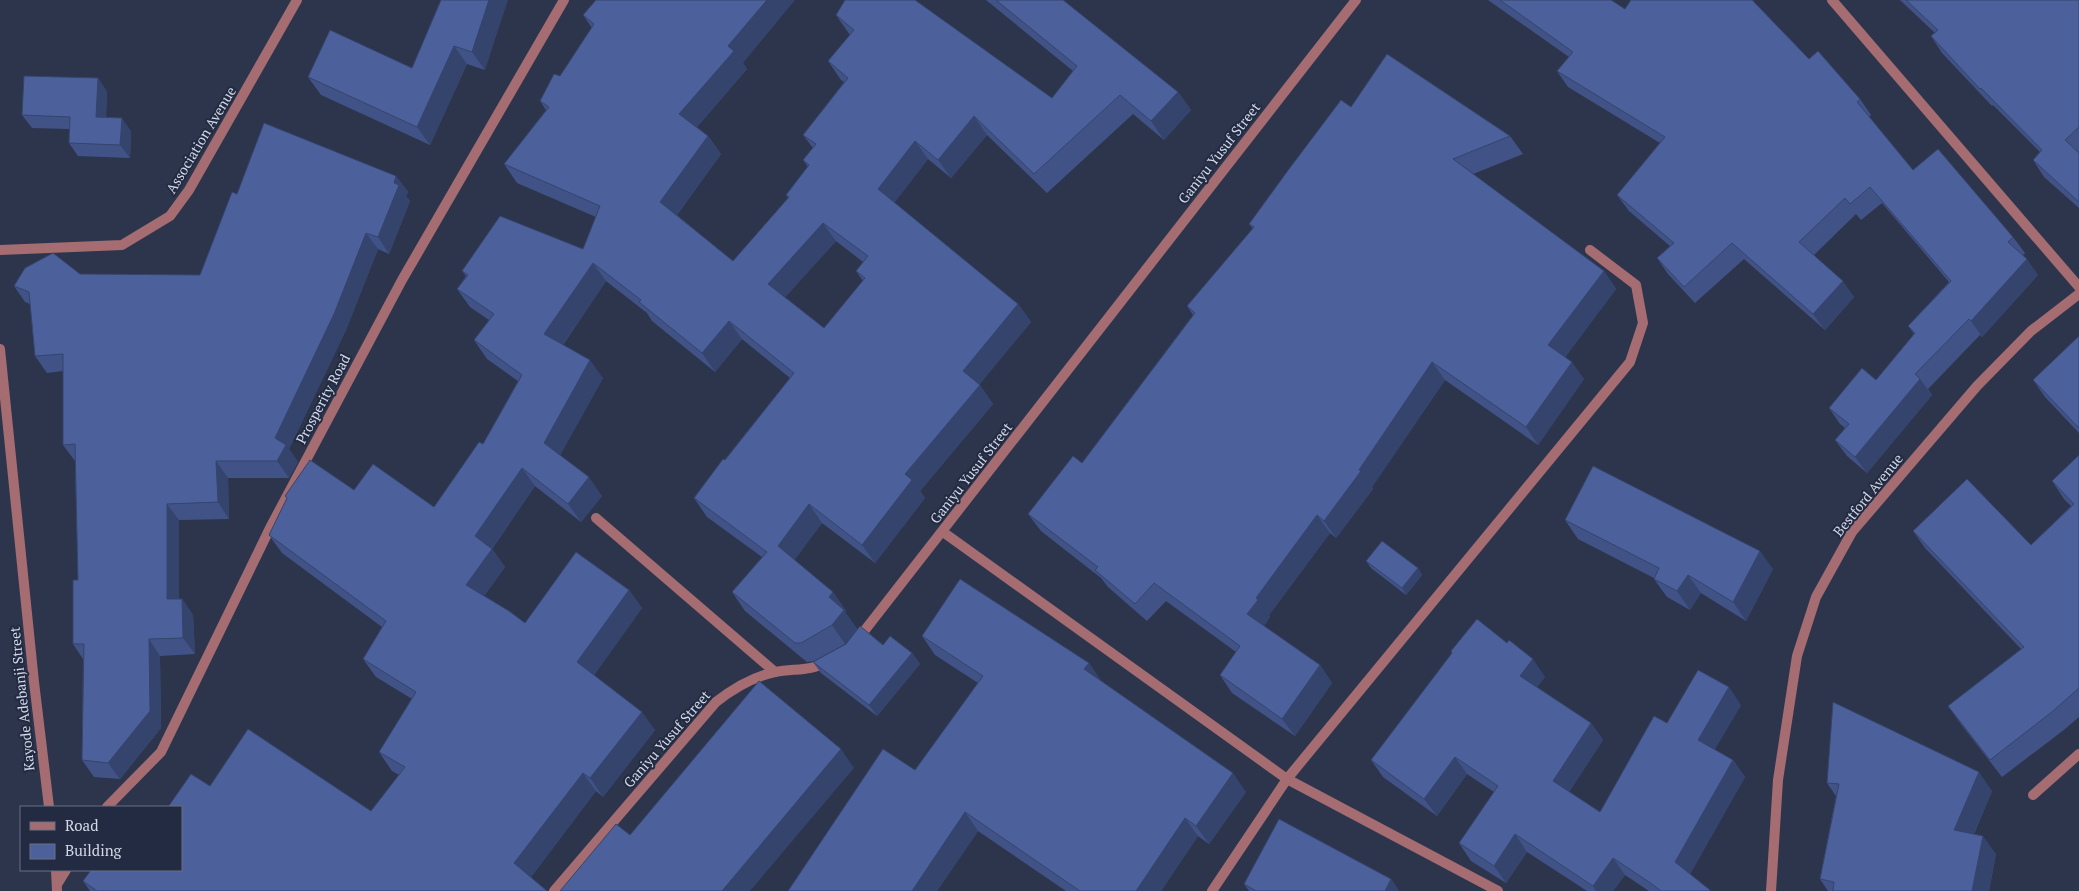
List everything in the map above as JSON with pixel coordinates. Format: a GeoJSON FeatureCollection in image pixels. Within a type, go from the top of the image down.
{"type":"FeatureCollection","features":[{"type":"Feature","properties":{"kind":"street","name":"Association Avenue"},"geometry":{"type":"LineString","coordinates":[[0,250],[122,245],[170,216],[189,190],[297,0]]}},
{"type":"Feature","properties":{"kind":"street","name":"Prosperity Road"},"geometry":{"type":"LineString","coordinates":[[107,806],[161,752],[271,526],[393,298],[564,0]]}},
{"type":"Feature","properties":{"kind":"street","name":"Ganiyu Yusuf Street"},"geometry":{"type":"LineString","coordinates":[[850,649],[1356,0]]}},
{"type":"Feature","properties":{"kind":"street"},"geometry":{"type":"LineString","coordinates":[[1832,0],[2079,287]]}},
{"type":"Feature","properties":{"kind":"street"},"geometry":{"type":"LineString","coordinates":[[1212,891],[1287,779],[1630,362],[1643,323],[1636,285],[1590,250]]}},
{"type":"Feature","properties":{"kind":"street","name":"Bestford Avenue"},"geometry":{"type":"LineString","coordinates":[[1772,891],[1778,780],[1797,656],[1816,597],[1852,532],[1977,386],[2031,331],[2079,294]]}},
{"type":"Feature","properties":{"kind":"street","name":"Kayode Adebanji Street"},"geometry":{"type":"LineString","coordinates":[[0,350],[8,440],[49,806]]}},
{"type":"Feature","properties":{"kind":"street"},"geometry":{"type":"LineString","coordinates":[[0,426],[8,440]]}},
{"type":"Feature","properties":{"kind":"street"},"geometry":{"type":"LineString","coordinates":[[596,518],[775,672]]}},
{"type":"Feature","properties":{"kind":"street"},"geometry":{"type":"LineString","coordinates":[[943,532],[1287,779],[1498,891]]}},
{"type":"Feature","properties":{"kind":"street","name":"Ganiyu Yusuf Street"},"geometry":{"type":"LineString","coordinates":[[554,891],[716,702],[741,683],[775,672],[816,668],[833,658]]}},
{"type":"Feature","properties":{"kind":"street"},"geometry":{"type":"LineString","coordinates":[[2033,794],[2079,754]]}},
{"type":"Feature","properties":{"kind":"street"},"geometry":{"type":"LineString","coordinates":[[56,871],[57,887]]}},
{"type":"Feature","properties":{"kind":"street"},"geometry":{"type":"LineString","coordinates":[[57,887],[65,871]]}},
{"type":"Feature","properties":{"kind":"building"},"geometry":{"type":"Polygon","coordinates":[[[441,0],[489,0],[472,52],[454,46],[417,127],[308,77],[330,30],[412,68],[441,0]]]}},
{"type":"Feature","properties":{"kind":"building"},"geometry":{"type":"Polygon","coordinates":[[[596,0],[767,0],[728,46],[734,51],[679,114],[708,136],[660,202],[733,261],[789,197],[786,195],[809,165],[803,160],[816,144],[803,135],[848,78],[828,61],[854,30],[836,15],[845,0],[915,0],[1052,98],[1077,66],[996,0],[1063,0],[1178,92],[1151,121],[1120,95],[1034,174],[974,116],[938,160],[915,141],[878,189],[1018,304],[963,371],[980,385],[905,474],[912,480],[862,545],[809,504],[778,546],[833,592],[829,597],[844,610],[832,625],[801,643],[795,643],[732,592],[767,552],[694,498],[723,459],[725,460],[794,373],[729,321],[702,353],[639,302],[641,300],[593,263],[544,334],[590,360],[544,443],[589,477],[568,504],[522,468],[475,536],[492,549],[466,585],[525,623],[576,552],[629,590],[577,662],[642,712],[590,778],[583,773],[514,863],[547,891],[97,891],[83,881],[90,871],[182,871],[182,806],[169,806],[191,774],[210,786],[248,729],[371,811],[405,767],[379,752],[416,692],[363,659],[386,621],[269,535],[287,498],[285,496],[310,460],[354,490],[373,464],[434,507],[479,442],[483,444],[522,375],[474,340],[494,314],[457,289],[468,275],[462,271],[500,216],[583,249],[600,206],[504,164],[549,107],[540,101],[554,74],[560,76],[594,24],[583,15],[596,0]],[[823,223],[768,284],[824,328],[865,278],[856,271],[868,256],[823,223]]]}},
{"type":"Feature","properties":{"kind":"building"},"geometry":{"type":"Polygon","coordinates":[[[1500,0],[1611,0],[1625,9],[1631,0],[1752,0],[1809,59],[1818,51],[1860,99],[1857,102],[1913,170],[1938,149],[2013,237],[2008,242],[2027,259],[1971,321],[1969,319],[1915,374],[1920,379],[1855,457],[1835,440],[1849,424],[1829,408],[1862,368],[1876,380],[1915,333],[1908,326],[1951,281],[1870,187],[1850,204],[1845,198],[1799,242],[1843,281],[1813,314],[1732,243],[1684,287],[1657,258],[1674,243],[1617,195],[1665,137],[1557,71],[1573,52],[1500,0]]]}},
{"type":"Feature","properties":{"kind":"building"},"geometry":{"type":"Polygon","coordinates":[[[1906,0],[2079,0],[2079,127],[2065,140],[2079,153],[2079,202],[2033,160],[2042,150],[1980,89],[1931,36],[1938,30],[1906,0]]]}},
{"type":"Feature","properties":{"kind":"building"},"geometry":{"type":"Polygon","coordinates":[[[1387,54],[1510,136],[1453,159],[1604,271],[1548,345],[1572,362],[1526,427],[1432,362],[1359,470],[1361,471],[1324,521],[1317,515],[1256,598],[1258,600],[1247,614],[1320,665],[1282,719],[1220,675],[1240,646],[1154,583],[1135,604],[1095,570],[1098,567],[1028,514],[1073,456],[1082,463],[1195,313],[1187,306],[1254,227],[1249,224],[1289,169],[1341,100],[1351,107],[1387,54]]]}},
{"type":"Feature","properties":{"kind":"building"},"geometry":{"type":"Polygon","coordinates":[[[24,76],[98,78],[96,117],[122,118],[120,145],[69,143],[70,117],[22,115],[24,76]]]}},
{"type":"Feature","properties":{"kind":"building"},"geometry":{"type":"Polygon","coordinates":[[[264,123],[396,176],[394,183],[399,185],[378,237],[366,233],[334,314],[275,438],[286,445],[277,461],[216,461],[218,502],[167,504],[167,599],[182,599],[183,638],[149,639],[150,711],[108,763],[82,760],[84,644],[73,644],[73,580],[78,580],[75,444],[63,445],[63,354],[35,356],[29,292],[14,286],[25,268],[53,253],[80,274],[200,275],[232,192],[237,194],[264,123]]]}},
{"type":"Feature","properties":{"kind":"building"},"geometry":{"type":"Polygon","coordinates":[[[2079,336],[2079,428],[2033,380],[2079,336]]]}},
{"type":"Feature","properties":{"kind":"building"},"geometry":{"type":"Polygon","coordinates":[[[2079,455],[2079,688],[2053,711],[1990,760],[1948,706],[2024,647],[1913,531],[1967,479],[2031,545],[2074,504],[2052,481],[2079,455]]]}},
{"type":"Feature","properties":{"kind":"building"},"geometry":{"type":"Polygon","coordinates":[[[1593,466],[1760,551],[1733,602],[1688,575],[1677,591],[1654,579],[1659,568],[1565,520],[1593,466]]]}},
{"type":"Feature","properties":{"kind":"building"},"geometry":{"type":"Polygon","coordinates":[[[1382,541],[1418,568],[1402,588],[1366,561],[1382,541]]]}},
{"type":"Feature","properties":{"kind":"building"},"geometry":{"type":"Polygon","coordinates":[[[960,579],[1089,663],[1084,669],[1233,773],[1196,826],[1185,818],[1136,891],[1080,891],[965,812],[912,891],[788,891],[883,749],[915,770],[983,676],[922,636],[960,579]]]}},
{"type":"Feature","properties":{"kind":"building"},"geometry":{"type":"Polygon","coordinates":[[[1477,619],[1507,643],[1509,640],[1533,659],[1520,676],[1591,723],[1553,781],[1600,812],[1654,716],[1667,723],[1698,670],[1729,687],[1698,740],[1733,760],[1675,862],[1709,891],[1661,891],[1613,858],[1593,886],[1515,834],[1494,866],[1459,843],[1498,786],[1455,757],[1424,799],[1371,760],[1452,653],[1451,651],[1477,619]]]}},
{"type":"Feature","properties":{"kind":"building"},"geometry":{"type":"Polygon","coordinates":[[[860,626],[883,645],[890,636],[912,653],[869,705],[813,662],[846,644],[860,626]]]}},
{"type":"Feature","properties":{"kind":"building"},"geometry":{"type":"Polygon","coordinates":[[[759,681],[841,749],[722,891],[560,891],[616,824],[630,835],[759,681]]]}},
{"type":"Feature","properties":{"kind":"building"},"geometry":{"type":"Polygon","coordinates":[[[1833,702],[1979,772],[1954,830],[1983,836],[1972,891],[1833,891],[1834,882],[1820,879],[1839,784],[1827,783],[1833,702]]]}},
{"type":"Feature","properties":{"kind":"building"},"geometry":{"type":"Polygon","coordinates":[[[1279,819],[1391,879],[1385,891],[1256,891],[1244,884],[1279,819]]]}}]}
